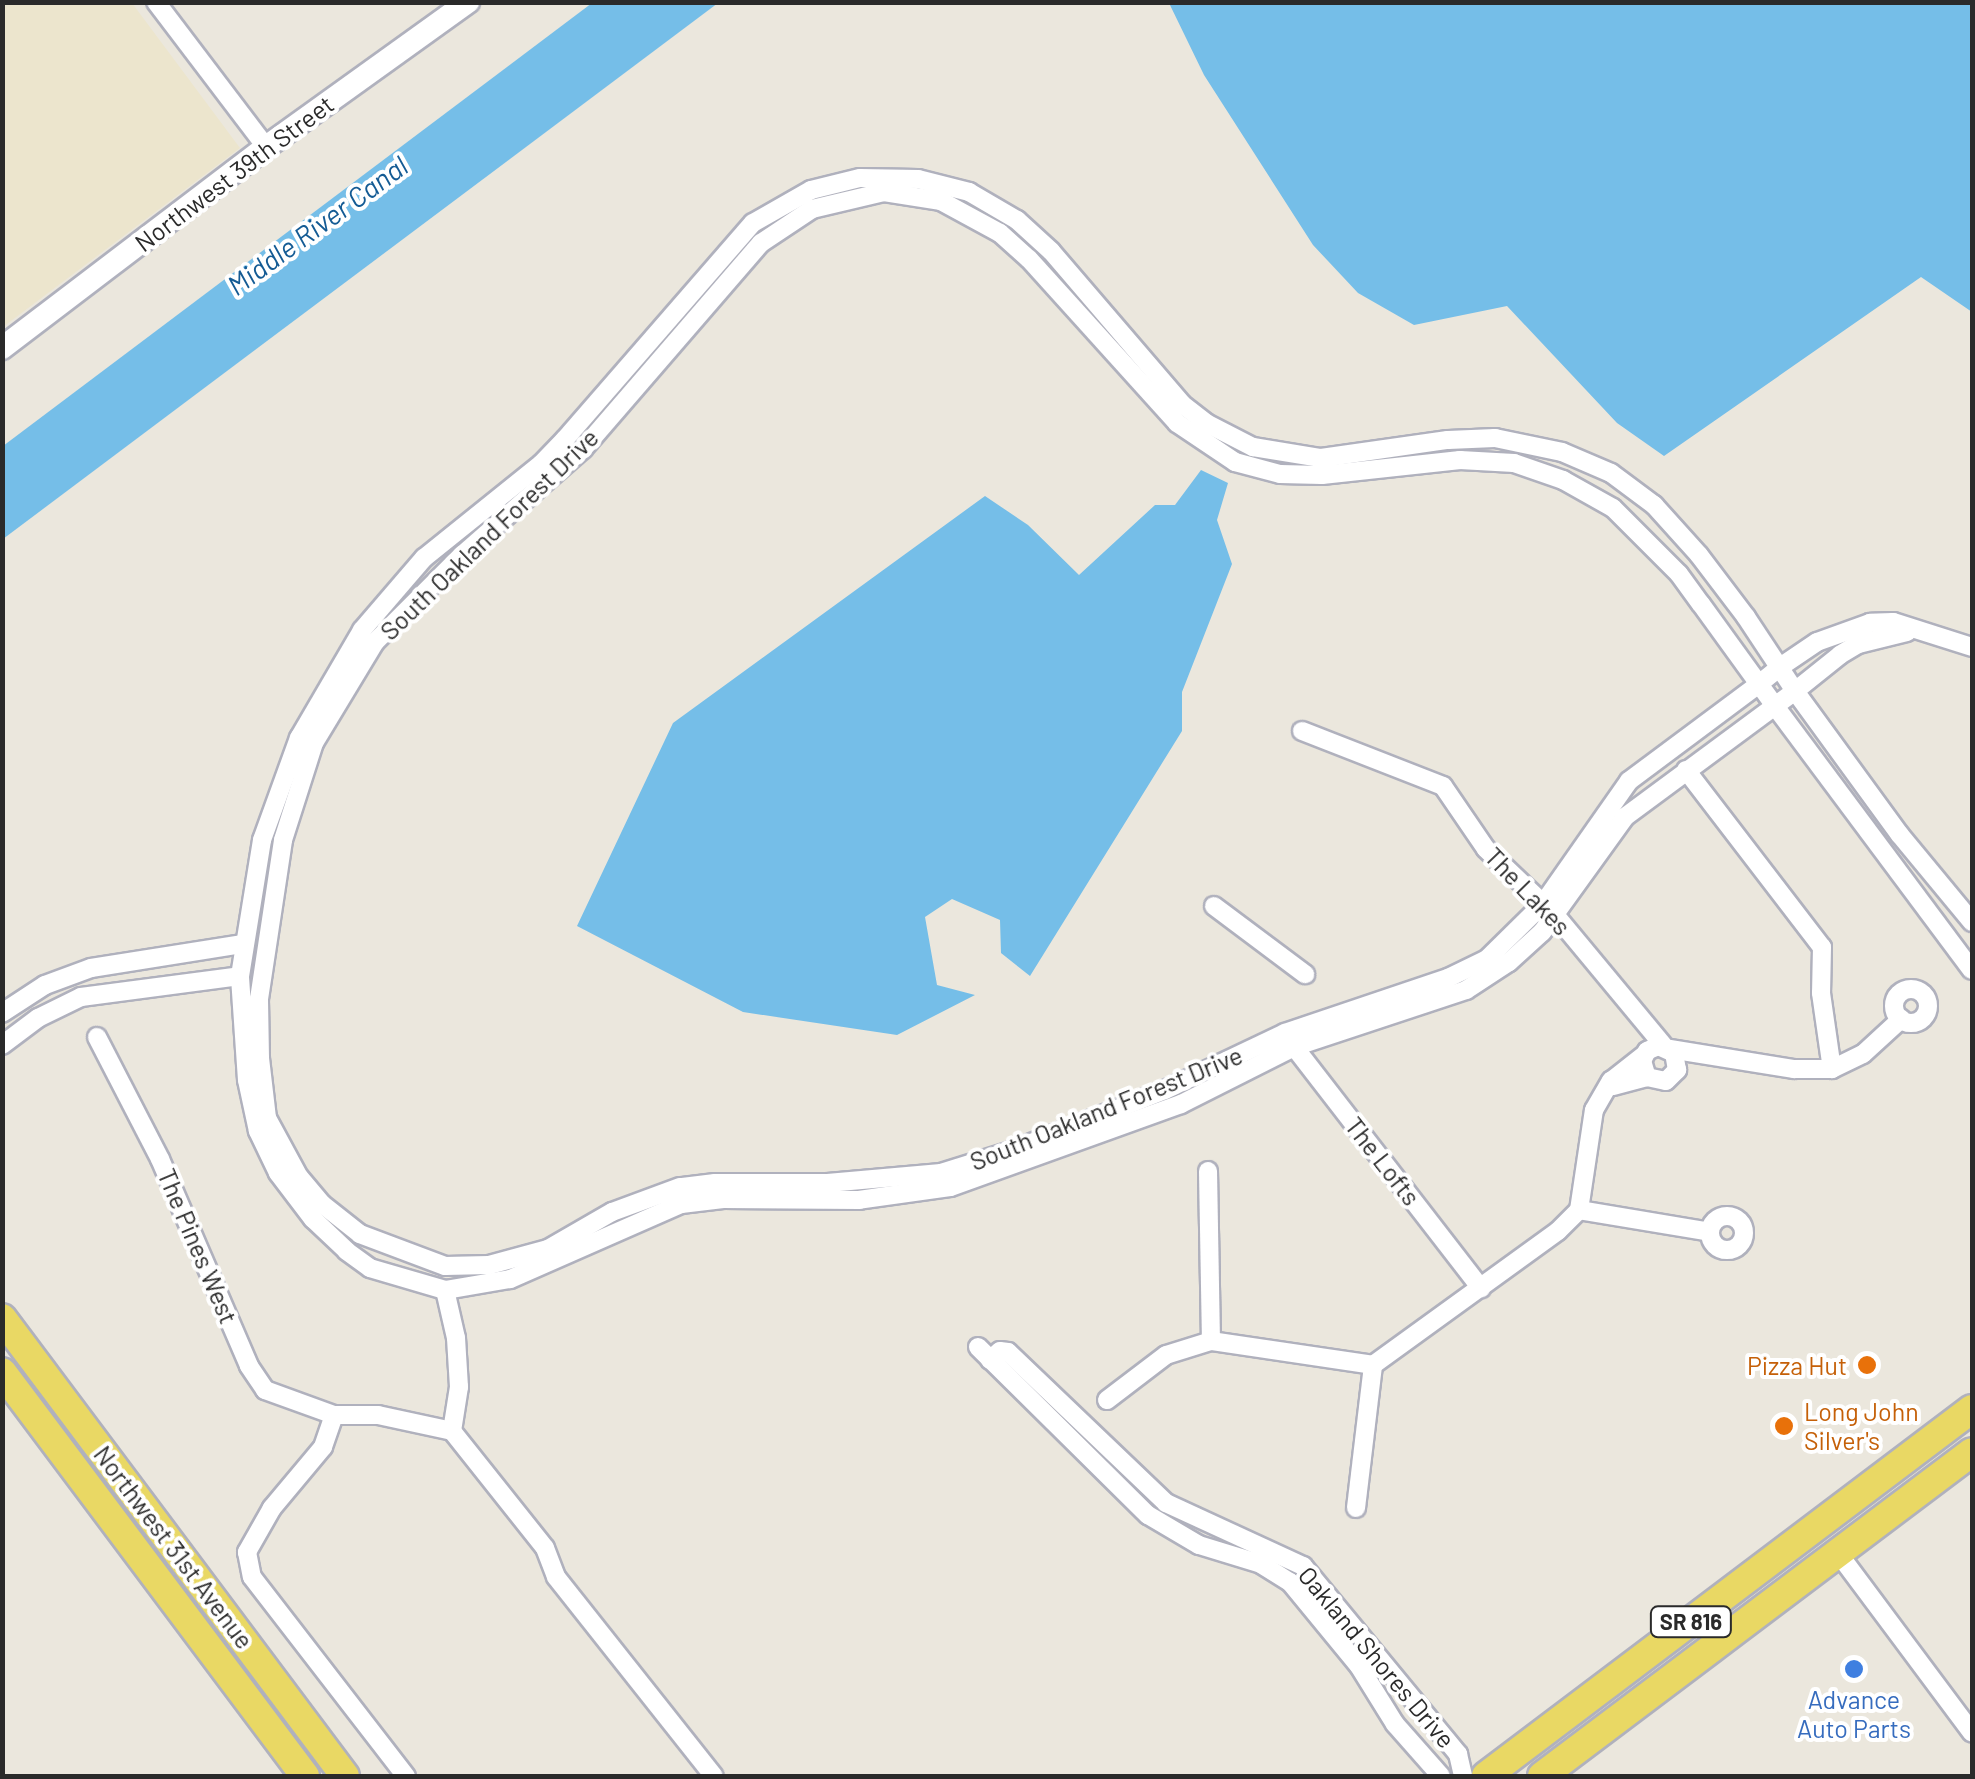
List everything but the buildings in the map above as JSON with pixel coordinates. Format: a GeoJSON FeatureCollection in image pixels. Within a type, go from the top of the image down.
{"type":"FeatureCollection","features":[{"type":"Feature","properties":{"kind":"main road","name":"Northwest 31st Avenue"},"geometry":{"type":"LineString","coordinates":[[2,1318],[345,1776]]}},
{"type":"Feature","properties":{"kind":"main road","name":"Northwest 31st Avenue"},"geometry":{"type":"LineString","coordinates":[[2,1372],[305,1776]]}},
{"type":"Feature","properties":{"kind":"main road","name":"SR 816"},"geometry":{"type":"LineString","coordinates":[[1486,1776],[1972,1409]]}},
{"type":"Feature","properties":{"kind":"main road","name":"SR 816"},"geometry":{"type":"LineString","coordinates":[[1542,1776],[1972,1452]]}},
{"type":"Feature","properties":{"kind":"main road"},"geometry":{"type":"LineString","coordinates":[[1838,1553],[1836,1528],[1846,1506]]}},
{"type":"Feature","properties":{"kind":"main road"},"geometry":{"type":"LineString","coordinates":[[1790,1589],[1812,1532]]}},
{"type":"Feature","properties":{"kind":"street"},"geometry":{"type":"LineString","coordinates":[[156,2],[266,147]]}},
{"type":"Feature","properties":{"kind":"street","name":"Northwest 39th Street"},"geometry":{"type":"LineString","coordinates":[[2,348],[266,147],[468,2]]}},
{"type":"Feature","properties":{"kind":"street","name":"South Oakland Forest Drive"},"geometry":{"type":"LineString","coordinates":[[928,1182],[859,1200],[723,1199],[681,1204],[510,1280],[445,1290],[408,1282],[364,1264],[313,1219],[278,1173],[258,1131],[246,1080],[240,976],[262,840],[289,762],[316,705],[373,616],[424,558],[553,452],[753,223],[792,198],[841,181],[918,179],[968,192],[1017,220],[1052,251],[1182,404],[1206,423],[1252,447],[1321,458],[1431,442],[1496,438],[1562,452],[1611,473],[1670,520],[1900,835],[1972,922]]}},
{"type":"Feature","properties":{"kind":"street","name":"South Oakland Forest Drive"},"geometry":{"type":"LineString","coordinates":[[1972,647],[1893,622],[1842,630],[1780,667],[1759,684],[1629,781],[1522,952],[1466,990],[1289,1040],[1181,1104],[1112,1120],[950,1187],[928,1182],[680,1188],[612,1212],[531,1254],[489,1264],[444,1266],[360,1234],[322,1204],[284,1154],[267,1118],[262,1088],[259,999],[275,874],[314,743],[352,675],[375,642],[449,567],[583,448],[745,257],[812,209],[884,192],[912,194],[958,207],[1029,259],[1177,423],[1218,453],[1256,470],[1322,475],[1472,460],[1514,463],[1563,480],[1614,508],[1658,550],[1759,684],[1972,970]]}},
{"type":"Feature","properties":{"kind":"street","name":"South Oakland Forest Drive"},"geometry":{"type":"LineString","coordinates":[[1550,910],[1624,816],[1858,644],[1895,632],[1919,632]]}},
{"type":"Feature","properties":{"kind":"street","name":"The Lakes"},"geometry":{"type":"LineString","coordinates":[[1302,731],[1443,786],[1486,848],[1550,910],[1638,1016],[1661,1053],[1642,1067],[1647,1077]]}},
{"type":"Feature","properties":{"kind":"street"},"geometry":{"type":"LineString","coordinates":[[1686,770],[1822,947],[1821,994],[1832,1069]]}},
{"type":"Feature","properties":{"kind":"street"},"geometry":{"type":"LineString","coordinates":[[1214,906],[1305,974]]}},
{"type":"Feature","properties":{"kind":"street"},"geometry":{"type":"LineString","coordinates":[[2,1014],[45,986],[92,968],[184,957],[243,944]]}},
{"type":"Feature","properties":{"kind":"street"},"geometry":{"type":"LineString","coordinates":[[2,1045],[38,1018],[81,996],[240,976]]}},
{"type":"Feature","properties":{"kind":"street"},"geometry":{"type":"LineString","coordinates":[[1108,1400],[1166,1355],[1211,1341],[1373,1366],[1558,1232],[1579,1210],[1590,1124],[1611,1081],[1661,1053],[1794,1069],[1832,1069],[1864,1054],[1901,1020]]}},
{"type":"Feature","properties":{"kind":"street","name":"The Pines West"},"geometry":{"type":"LineString","coordinates":[[97,1037],[160,1160],[249,1366],[265,1390],[334,1415],[378,1414],[452,1431]]}},
{"type":"Feature","properties":{"kind":"street","name":"The Lofts"},"geometry":{"type":"LineString","coordinates":[[1289,1040],[1481,1288]]}},
{"type":"Feature","properties":{"kind":"street"},"geometry":{"type":"LineString","coordinates":[[1604,1092],[1621,1081],[1647,1077],[1666,1080],[1661,1053]]}},
{"type":"Feature","properties":{"kind":"street"},"geometry":{"type":"LineString","coordinates":[[1208,1172],[1211,1341]]}},
{"type":"Feature","properties":{"kind":"street"},"geometry":{"type":"LineString","coordinates":[[1579,1210],[1710,1232]]}},
{"type":"Feature","properties":{"kind":"street"},"geometry":{"type":"LineString","coordinates":[[445,1290],[456,1338],[459,1387],[452,1431],[545,1548],[556,1577],[714,1776]]}},
{"type":"Feature","properties":{"kind":"street","name":"Oakland Shores Drive"},"geometry":{"type":"LineString","coordinates":[[1441,1776],[1395,1724],[1359,1666],[1286,1579],[1199,1545],[1148,1515],[984,1354],[1008,1352],[1166,1504],[1213,1528],[1298,1562],[1458,1754],[1463,1776]]}},
{"type":"Feature","properties":{"kind":"street"},"geometry":{"type":"LineString","coordinates":[[1356,1508],[1373,1366]]}},
{"type":"Feature","properties":{"kind":"street"},"geometry":{"type":"LineString","coordinates":[[334,1415],[323,1447],[272,1508],[247,1552],[252,1577],[406,1776]]}},
{"type":"Feature","properties":{"kind":"street"},"geometry":{"type":"LineString","coordinates":[[1245,1560],[1252,1541]]}},
{"type":"Feature","properties":{"kind":"street"},"geometry":{"type":"LineString","coordinates":[[1838,1553],[1972,1733]]}},
{"type":"Feature","properties":{"kind":"street"},"geometry":{"type":"LineString","coordinates":[[1286,1579],[1298,1562]]}},
{"type":"Feature","properties":{"kind":"shaded area"},"geometry":{"type":"Polygon","coordinates":[[[3,2],[132,3],[240,148],[3,327],[3,2]]]}},
{"type":"Feature","properties":{"kind":"water","name":"Middle River Canal"},"geometry":{"type":"Polygon","coordinates":[[[592,3],[718,3],[3,539],[3,446],[592,3]]]}},
{"type":"Feature","properties":{"kind":"water"},"geometry":{"type":"Polygon","coordinates":[[[1169,3],[1972,3],[1972,312],[1921,277],[1664,456],[1617,423],[1507,306],[1414,325],[1358,293],[1313,245],[1204,75],[1169,3]]]}},
{"type":"Feature","properties":{"kind":"water"},"geometry":{"type":"Polygon","coordinates":[[[1201,470],[1228,483],[1217,520],[1232,564],[1182,692],[1182,731],[1030,976],[1001,953],[1000,920],[952,899],[925,917],[937,985],[975,995],[897,1035],[743,1012],[577,926],[673,723],[985,496],[1028,525],[1079,575],[1155,505],[1175,505],[1201,470]]]}},
{"type":"Feature","properties":{"kind":"place","name":"Pizza Hut"},"geometry":{"type":"Point","coordinates":[1867,1365]}},
{"type":"Feature","properties":{"kind":"place","name":"Long John Silver's"},"geometry":{"type":"Point","coordinates":[1784,1426]}},
{"type":"Feature","properties":{"kind":"place","name":"Advance Auto Parts"},"geometry":{"type":"Point","coordinates":[1854,1669]}}]}
